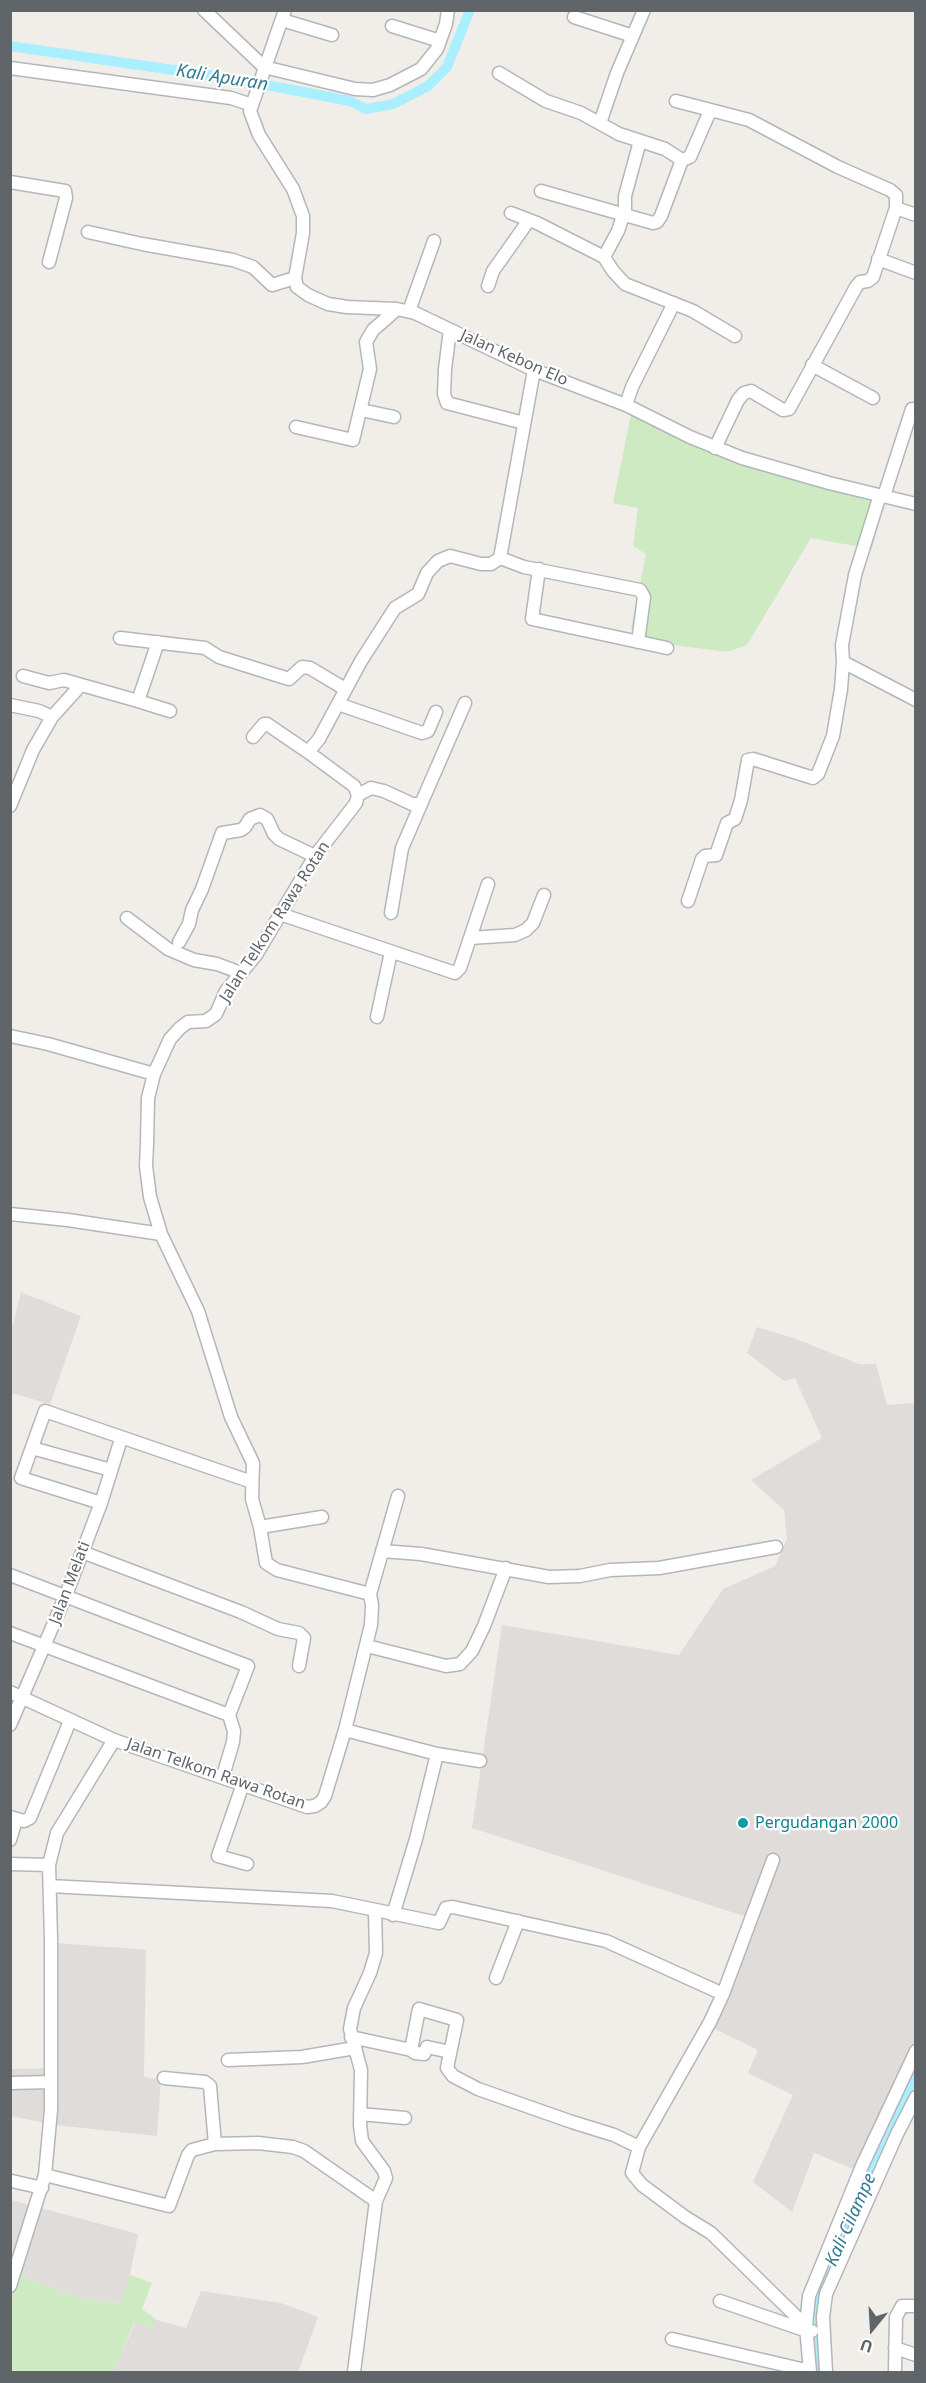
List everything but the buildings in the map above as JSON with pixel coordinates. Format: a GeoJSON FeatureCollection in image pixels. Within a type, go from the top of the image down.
{"type":"FeatureCollection","features":[{"type":"Feature","properties":{"kind":"street"},"geometry":{"type":"LineString","coordinates":[[204,10],[263,70],[355,89],[373,90],[390,86],[421,69],[437,49],[448,10]]}},
{"type":"Feature","properties":{"kind":"street"},"geometry":{"type":"LineString","coordinates":[[600,123],[644,10]]}},
{"type":"Feature","properties":{"kind":"street"},"geometry":{"type":"LineString","coordinates":[[88,232],[233,261],[253,267],[267,283],[272,285],[295,278],[303,233],[303,216],[293,189],[256,129],[251,117],[253,101],[284,15],[332,35]]}},
{"type":"Feature","properties":{"kind":"street"},"geometry":{"type":"LineString","coordinates":[[574,17],[633,36]]}},
{"type":"Feature","properties":{"kind":"street"},"geometry":{"type":"LineString","coordinates":[[392,26],[440,41]]}},
{"type":"Feature","properties":{"kind":"street"},"geometry":{"type":"LineString","coordinates":[[10,68],[253,101]]}},
{"type":"Feature","properties":{"kind":"street"},"geometry":{"type":"LineString","coordinates":[[499,73],[540,98],[600,123],[611,131],[665,149],[682,160]]}},
{"type":"Feature","properties":{"kind":"street"},"geometry":{"type":"LineString","coordinates":[[676,101],[748,120],[896,195],[896,208],[873,277],[856,286],[792,404],[786,410],[751,392],[744,393],[738,400],[715,448]]}},
{"type":"Feature","properties":{"kind":"street"},"geometry":{"type":"LineString","coordinates":[[541,191],[650,223],[657,222],[682,160],[690,157],[710,111]]}},
{"type":"Feature","properties":{"kind":"street"},"geometry":{"type":"LineString","coordinates":[[604,257],[624,214],[625,196],[640,141]]}},
{"type":"Feature","properties":{"kind":"street"},"geometry":{"type":"LineString","coordinates":[[10,182],[65,191],[66,198],[49,262]]}},
{"type":"Feature","properties":{"kind":"street"},"geometry":{"type":"LineString","coordinates":[[896,208],[915,215]]}},
{"type":"Feature","properties":{"kind":"street"},"geometry":{"type":"LineString","coordinates":[[511,213],[604,257],[625,284],[693,311],[735,336]]}},
{"type":"Feature","properties":{"kind":"street"},"geometry":{"type":"LineString","coordinates":[[488,286],[493,271],[529,220]]}},
{"type":"Feature","properties":{"kind":"street"},"geometry":{"type":"LineString","coordinates":[[296,427],[352,441],[370,369],[366,342],[373,330],[403,310],[434,241]]}},
{"type":"Feature","properties":{"kind":"street"},"geometry":{"type":"LineString","coordinates":[[878,259],[915,273]]}},
{"type":"Feature","properties":{"kind":"street","name":"Jalan Kebon Elo"},"geometry":{"type":"LineString","coordinates":[[295,278],[297,287],[328,304],[403,310],[534,370],[626,405],[715,448],[742,458],[915,504]]}},
{"type":"Feature","properties":{"kind":"street"},"geometry":{"type":"LineString","coordinates":[[626,405],[632,387],[674,303]]}},
{"type":"Feature","properties":{"kind":"street"},"geometry":{"type":"LineString","coordinates":[[450,330],[445,369],[444,394],[447,403],[524,423]]}},
{"type":"Feature","properties":{"kind":"street"},"geometry":{"type":"LineString","coordinates":[[812,365],[873,398]]}},
{"type":"Feature","properties":{"kind":"street"},"geometry":{"type":"LineString","coordinates":[[308,752],[319,739],[345,689],[395,608],[418,594],[431,566],[450,556],[481,564],[491,564],[500,558],[534,370]]}},
{"type":"Feature","properties":{"kind":"street"},"geometry":{"type":"LineString","coordinates":[[688,901],[702,859],[705,856],[716,855],[727,823],[735,819],[748,760],[753,759],[813,778],[818,774],[833,736],[843,662],[842,645],[855,575],[912,409]]}},
{"type":"Feature","properties":{"kind":"street"},"geometry":{"type":"LineString","coordinates":[[361,410],[394,417]]}},
{"type":"Feature","properties":{"kind":"street"},"geometry":{"type":"LineString","coordinates":[[500,558],[524,567],[640,590],[644,597],[638,642]]}},
{"type":"Feature","properties":{"kind":"street"},"geometry":{"type":"LineString","coordinates":[[539,569],[532,619],[667,648]]}},
{"type":"Feature","properties":{"kind":"street"},"geometry":{"type":"LineString","coordinates":[[120,638],[206,648],[219,657],[289,679],[302,667],[310,668],[345,689]]}},
{"type":"Feature","properties":{"kind":"street"},"geometry":{"type":"LineString","coordinates":[[138,701],[158,642]]}},
{"type":"Feature","properties":{"kind":"street"},"geometry":{"type":"LineString","coordinates":[[843,662],[915,700]]}},
{"type":"Feature","properties":{"kind":"street"},"geometry":{"type":"LineString","coordinates":[[22,676],[50,683],[64,680],[170,711]]}},
{"type":"Feature","properties":{"kind":"street"},"geometry":{"type":"LineString","coordinates":[[10,806],[33,750],[52,717],[80,686]]}},
{"type":"Feature","properties":{"kind":"street"},"geometry":{"type":"LineString","coordinates":[[338,704],[422,733],[428,731],[436,712]]}},
{"type":"Feature","properties":{"kind":"street"},"geometry":{"type":"LineString","coordinates":[[391,913],[402,848],[465,704]]}},
{"type":"Feature","properties":{"kind":"street"},"geometry":{"type":"LineString","coordinates":[[10,705],[39,711],[52,717]]}},
{"type":"Feature","properties":{"kind":"street"},"geometry":{"type":"LineString","coordinates":[[253,737],[264,724],[267,724],[354,786],[358,795],[371,788],[384,791],[412,804],[421,804]]}},
{"type":"Feature","properties":{"kind":"street","name":"Jalan Telkom Rawa Rotan"},"geometry":{"type":"LineString","coordinates":[[10,2286],[45,2175],[51,2110],[49,1865],[57,1833],[114,1740],[307,1807],[315,1806],[325,1796],[367,1646],[372,1616],[370,1594],[270,1567],[266,1563],[260,1527],[252,1499],[253,1463],[231,1417],[216,1376],[198,1311],[161,1234],[150,1197],[146,1166],[148,1098],[154,1074],[170,1039],[188,1022],[206,1021],[216,1014],[226,991],[256,955],[315,856],[350,811],[358,795]]}},
{"type":"Feature","properties":{"kind":"street"},"geometry":{"type":"LineString","coordinates":[[179,942],[189,924],[192,910],[222,833],[241,830],[250,819],[260,815],[267,819],[274,834],[279,838],[315,856]]}},
{"type":"Feature","properties":{"kind":"street"},"geometry":{"type":"LineString","coordinates":[[280,914],[455,973],[459,971],[488,884]]}},
{"type":"Feature","properties":{"kind":"street"},"geometry":{"type":"LineString","coordinates":[[470,938],[515,935],[526,930],[533,923],[544,895]]}},
{"type":"Feature","properties":{"kind":"street"},"geometry":{"type":"LineString","coordinates":[[127,918],[168,949],[194,960],[217,964],[241,973]]}},
{"type":"Feature","properties":{"kind":"street"},"geometry":{"type":"LineString","coordinates":[[377,1017],[391,951]]}},
{"type":"Feature","properties":{"kind":"street"},"geometry":{"type":"LineString","coordinates":[[10,1036],[48,1044],[154,1074]]}},
{"type":"Feature","properties":{"kind":"street"},"geometry":{"type":"LineString","coordinates":[[10,1214],[161,1234]]}},
{"type":"Feature","properties":{"kind":"street"},"geometry":{"type":"LineString","coordinates":[[101,1503],[21,1478],[45,1411],[252,1482]]}},
{"type":"Feature","properties":{"kind":"street","name":"Jalan Melati"},"geometry":{"type":"LineString","coordinates":[[10,1725],[66,1596],[122,1439]]}},
{"type":"Feature","properties":{"kind":"street"},"geometry":{"type":"LineString","coordinates":[[32,1448],[111,1470]]}},
{"type":"Feature","properties":{"kind":"street"},"geometry":{"type":"LineString","coordinates":[[370,1594],[398,1496]]}},
{"type":"Feature","properties":{"kind":"street"},"geometry":{"type":"LineString","coordinates":[[260,1527],[322,1517]]}},
{"type":"Feature","properties":{"kind":"street"},"geometry":{"type":"LineString","coordinates":[[382,1551],[422,1554],[549,1577],[580,1576],[610,1570],[659,1568],[776,1547]]}},
{"type":"Feature","properties":{"kind":"street"},"geometry":{"type":"LineString","coordinates":[[82,1552],[241,1612],[278,1629],[299,1633],[304,1638],[299,1666]]}},
{"type":"Feature","properties":{"kind":"street"},"geometry":{"type":"LineString","coordinates":[[367,1646],[446,1666],[460,1664],[472,1651],[484,1626],[506,1568]]}},
{"type":"Feature","properties":{"kind":"street"},"geometry":{"type":"LineString","coordinates":[[10,1575],[248,1666],[229,1715],[234,1731],[233,1742],[223,1776]]}},
{"type":"Feature","properties":{"kind":"street"},"geometry":{"type":"LineString","coordinates":[[10,1633],[229,1715]]}},
{"type":"Feature","properties":{"kind":"street"},"geometry":{"type":"LineString","coordinates":[[10,1692],[114,1740]]}},
{"type":"Feature","properties":{"kind":"street"},"geometry":{"type":"LineString","coordinates":[[10,1840],[13,1818],[24,1821],[30,1818],[70,1721]]}},
{"type":"Feature","properties":{"kind":"street"},"geometry":{"type":"LineString","coordinates":[[345,1730],[437,1754],[480,1761]]}},
{"type":"Feature","properties":{"kind":"street"},"geometry":{"type":"LineString","coordinates":[[393,1915],[416,1839],[437,1754]]}},
{"type":"Feature","properties":{"kind":"street"},"geometry":{"type":"LineString","coordinates":[[243,1784],[218,1856],[247,1864]]}},
{"type":"Feature","properties":{"kind":"street"},"geometry":{"type":"LineString","coordinates":[[773,1860],[723,1995],[639,2147],[632,2168],[633,2177],[685,2217],[711,2233],[807,2328]]}},
{"type":"Feature","properties":{"kind":"street"},"geometry":{"type":"LineString","coordinates":[[10,1864],[49,1865]]}},
{"type":"Feature","properties":{"kind":"street"},"geometry":{"type":"LineString","coordinates":[[50,1886],[332,1901],[439,1923],[448,1906],[606,1941],[723,1995]]}},
{"type":"Feature","properties":{"kind":"street"},"geometry":{"type":"LineString","coordinates":[[354,2373],[376,2201],[386,2178],[384,2170],[363,2141],[360,2114],[361,2070],[353,2042],[352,2015],[376,1953],[375,1911]]}},
{"type":"Feature","properties":{"kind":"street"},"geometry":{"type":"LineString","coordinates":[[496,1978],[518,1921]]}},
{"type":"Feature","properties":{"kind":"street"},"geometry":{"type":"LineString","coordinates":[[411,2050],[419,2008],[457,2020],[447,2068],[448,2073],[478,2089],[614,2135],[639,2147]]}},
{"type":"Feature","properties":{"kind":"street"},"geometry":{"type":"LineString","coordinates":[[228,2060],[302,2057],[353,2042],[424,2054],[426,2047],[450,2052]]}},
{"type":"Feature","properties":{"kind":"street"},"geometry":{"type":"LineString","coordinates":[[672,2339],[810,2372],[807,2328],[809,2296],[862,2166],[915,2051]]}},
{"type":"Feature","properties":{"kind":"street"},"geometry":{"type":"LineString","coordinates":[[164,2078],[208,2083],[215,2144]]}},
{"type":"Feature","properties":{"kind":"street"},"geometry":{"type":"LineString","coordinates":[[10,2083],[51,2082]]}},
{"type":"Feature","properties":{"kind":"street"},"geometry":{"type":"LineString","coordinates":[[826,2373],[824,2306],[826,2294],[915,2097]]}},
{"type":"Feature","properties":{"kind":"street"},"geometry":{"type":"LineString","coordinates":[[360,2114],[405,2118]]}},
{"type":"Feature","properties":{"kind":"street"},"geometry":{"type":"LineString","coordinates":[[45,2175],[169,2206],[190,2152],[215,2144],[258,2144],[293,2147],[304,2151],[376,2201]]}},
{"type":"Feature","properties":{"kind":"street"},"geometry":{"type":"LineString","coordinates":[[12,2181],[42,2188]]}},
{"type":"Feature","properties":{"kind":"street"},"geometry":{"type":"LineString","coordinates":[[720,2301],[807,2328],[824,2331]]}},
{"type":"Feature","properties":{"kind":"street"},"geometry":{"type":"LineString","coordinates":[[895,2373],[896,2317],[902,2306],[915,2306]]}},
{"type":"Feature","properties":{"kind":"street"},"geometry":{"type":"LineString","coordinates":[[895,2348],[915,2355]]}},
{"type":"Feature","properties":{"kind":"shaded area"},"geometry":{"type":"Polygon","coordinates":[[[21,1292],[81,1316],[50,1404],[11,1393],[11,1333],[21,1292]]]}},
{"type":"Feature","properties":{"kind":"shaded area"},"geometry":{"type":"Polygon","coordinates":[[[757,1327],[796,1339],[859,1364],[876,1364],[887,1405],[915,1403],[916,2039],[856,2170],[814,2153],[792,2212],[753,2182],[793,2095],[748,2073],[758,2050],[715,2029],[750,1918],[472,1828],[502,1625],[679,1655],[723,1589],[775,1566],[787,1539],[784,1510],[751,1480],[822,1438],[795,1378],[784,1381],[747,1353],[757,1327]]]}},
{"type":"Feature","properties":{"kind":"shaded area"},"geometry":{"type":"Polygon","coordinates":[[[57,1943],[146,1950],[144,2077],[161,2080],[157,2136],[55,2125],[11,2116],[10,2069],[54,2068],[57,1943]]]}},
{"type":"Feature","properties":{"kind":"shaded area"},"geometry":{"type":"Polygon","coordinates":[[[11,2200],[138,2234],[130,2275],[120,2304],[76,2296],[20,2276],[11,2303],[11,2200]]]}},
{"type":"Feature","properties":{"kind":"shaded area"},"geometry":{"type":"Polygon","coordinates":[[[201,2291],[281,2303],[318,2317],[298,2372],[113,2372],[135,2323],[154,2328],[157,2320],[186,2328],[201,2291]]]}},
{"type":"Feature","properties":{"kind":"green space"},"geometry":{"type":"Polygon","coordinates":[[[632,410],[668,428],[885,498],[872,549],[811,538],[747,645],[727,652],[651,642],[631,629],[646,554],[633,546],[638,508],[613,503],[632,410]]]}},
{"type":"Feature","properties":{"kind":"green space"},"geometry":{"type":"Polygon","coordinates":[[[130,2275],[152,2283],[142,2309],[157,2320],[154,2328],[134,2323],[113,2372],[11,2372],[11,2303],[20,2276],[76,2296],[119,2304],[130,2275]]]}},
{"type":"Feature","properties":{"kind":"waterway","name":"Kali Apuran"},"geometry":{"type":"LineString","coordinates":[[10,46],[235,79],[350,101],[366,109],[393,104],[428,86],[447,67],[470,10]]}},
{"type":"Feature","properties":{"kind":"waterway","name":"Kali Cilampe"},"geometry":{"type":"LineString","coordinates":[[816,2372],[812,2309],[822,2278],[916,2072]]}},
{"type":"Feature","properties":{"kind":"place","name":"Pergudangan 2000"},"geometry":{"type":"Point","coordinates":[743,1823]}}]}
